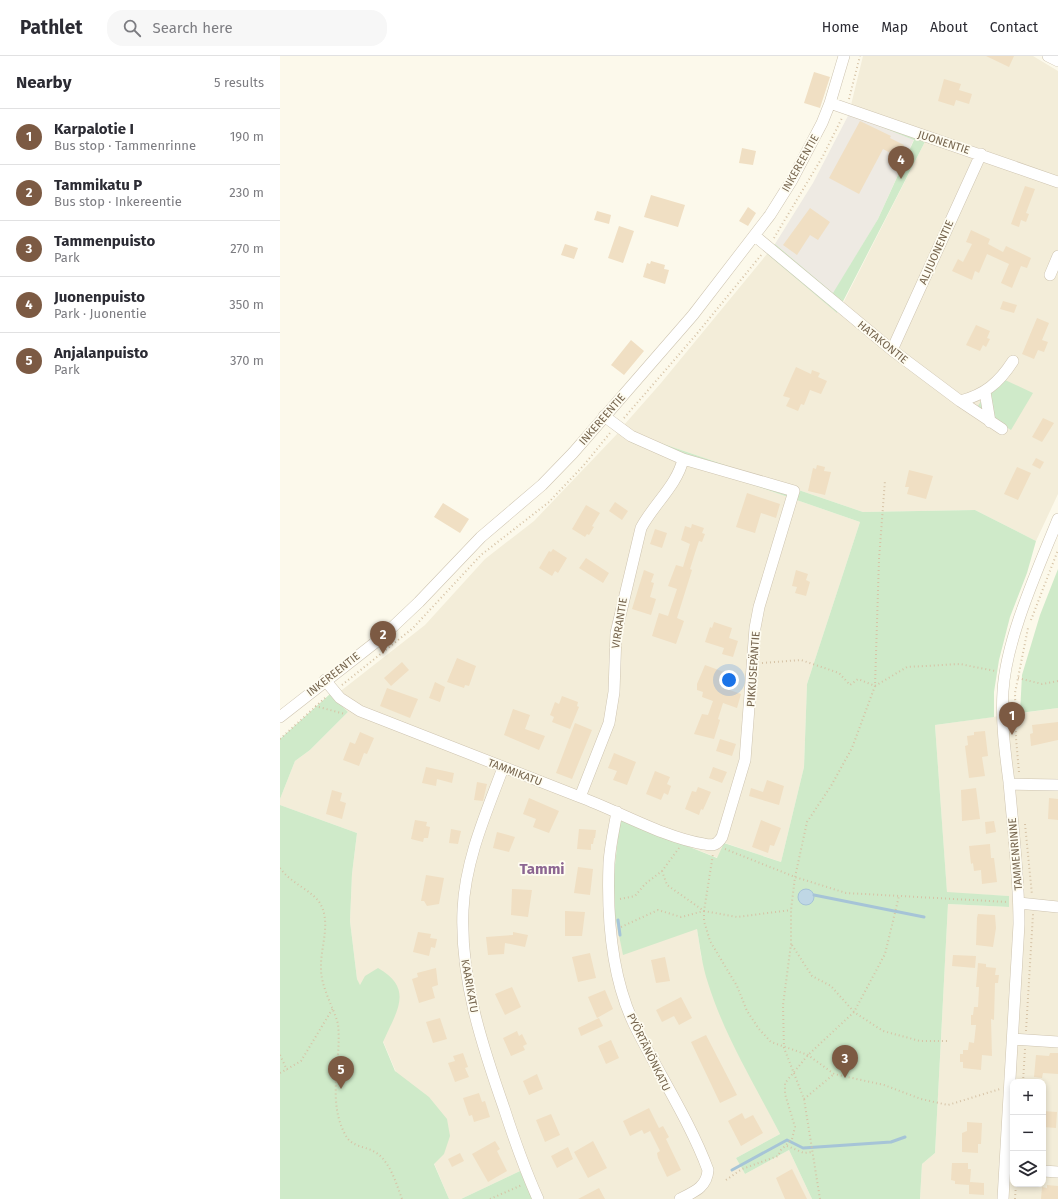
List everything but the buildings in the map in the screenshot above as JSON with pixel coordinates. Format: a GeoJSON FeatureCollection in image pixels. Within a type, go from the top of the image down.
{"type":"FeatureCollection","features":[{"type":"Feature","properties":{"kind":"street","name":"INKEREENTIE"},"geometry":{"type":"LineString","coordinates":[[280,717],[398,623],[481,537],[558,469],[693,315],[755,236],[792,180],[830,103],[844,56]]}},
{"type":"Feature","properties":{"kind":"street"},"geometry":{"type":"LineString","coordinates":[[1048,56],[1058,61]]}},
{"type":"Feature","properties":{"kind":"street","name":"JUONENTIE"},"geometry":{"type":"LineString","coordinates":[[830,103],[1058,182]]}},
{"type":"Feature","properties":{"kind":"street","name":"ALIJUONENTIE"},"geometry":{"type":"LineString","coordinates":[[892,350],[980,154]]}},
{"type":"Feature","properties":{"kind":"street","name":"HATAKONTIE"},"geometry":{"type":"LineString","coordinates":[[755,236],[892,350],[960,401],[1002,429]]}},
{"type":"Feature","properties":{"kind":"street"},"geometry":{"type":"LineString","coordinates":[[1050,275],[1058,256]]}},
{"type":"Feature","properties":{"kind":"street"},"geometry":{"type":"LineString","coordinates":[[960,401],[986,392],[1000,380],[1013,361]]}},
{"type":"Feature","properties":{"kind":"street"},"geometry":{"type":"LineString","coordinates":[[986,392],[990,422]]}},
{"type":"Feature","properties":{"kind":"street"},"geometry":{"type":"LineString","coordinates":[[604,416],[631,436],[683,459]]}},
{"type":"Feature","properties":{"kind":"street","name":"PIKKUSEPÄNTIE"},"geometry":{"type":"LineString","coordinates":[[683,459],[794,491],[759,607],[755,628],[745,760],[722,837],[718,843],[714,845]]}},
{"type":"Feature","properties":{"kind":"street","name":"VIRRANTIE"},"geometry":{"type":"LineString","coordinates":[[580,796],[609,723],[614,692],[616,633],[641,528],[649,513],[676,478],[681,468],[683,459]]}},
{"type":"Feature","properties":{"kind":"street","name":"TAMMENRINNE"},"geometry":{"type":"LineString","coordinates":[[1010,1079],[1019,903],[1002,713],[1005,673],[1019,621],[1058,519]]}},
{"type":"Feature","properties":{"kind":"street","name":"TAMMIKATU"},"geometry":{"type":"LineString","coordinates":[[325,680],[340,698],[360,711],[503,768],[580,796],[683,840],[714,845]]}},
{"type":"Feature","properties":{"kind":"street","name":"KAARIKATU"},"geometry":{"type":"LineString","coordinates":[[503,768],[482,824],[468,876],[463,909],[463,943],[472,1001],[481,1037],[530,1182],[538,1199]]}},
{"type":"Feature","properties":{"kind":"street"},"geometry":{"type":"LineString","coordinates":[[1009,784],[1020,783],[1058,785]]}},
{"type":"Feature","properties":{"kind":"street","name":"PYÖRTÄNÖNKATU"},"geometry":{"type":"LineString","coordinates":[[617,812],[609,861],[609,900],[611,931],[621,986],[633,1022],[708,1170],[707,1179],[704,1184],[680,1199]]}},
{"type":"Feature","properties":{"kind":"street"},"geometry":{"type":"LineString","coordinates":[[1019,903],[1058,907]]}},
{"type":"Feature","properties":{"kind":"street"},"geometry":{"type":"LineString","coordinates":[[1013,1039],[1058,1042]]}},
{"type":"Feature","properties":{"kind":"street","name":"TAMMENRINNE"},"geometry":{"type":"LineString","coordinates":[[1003,1199],[1009,1167],[1010,1085]]}},
{"type":"Feature","properties":{"kind":"street"},"geometry":{"type":"LineString","coordinates":[[1046,1171],[1058,1172]]}},
{"type":"Feature","properties":{"kind":"path"},"geometry":{"type":"LineString","coordinates":[[820,1199],[804,1099],[784,1048],[782,1005],[791,944],[791,910],[795,877],[807,822],[831,786],[852,748],[875,686],[879,559],[885,480]]}},
{"type":"Feature","properties":{"kind":"path"},"geometry":{"type":"LineString","coordinates":[[1020,783],[1015,693],[1029,626],[1058,550]]}},
{"type":"Feature","properties":{"kind":"path"},"geometry":{"type":"LineString","coordinates":[[753,664],[801,660],[839,673],[850,685],[858,679],[875,686]]}},
{"type":"Feature","properties":{"kind":"path"},"geometry":{"type":"LineString","coordinates":[[875,686],[907,667],[960,664],[1005,673],[1042,684],[1058,681]]}},
{"type":"Feature","properties":{"kind":"path"},"geometry":{"type":"LineString","coordinates":[[1022,1079],[1033,923],[1024,822]]}},
{"type":"Feature","properties":{"kind":"path"},"geometry":{"type":"LineString","coordinates":[[609,900],[635,896],[645,884],[662,871],[672,860],[683,840]]}},
{"type":"Feature","properties":{"kind":"path"},"geometry":{"type":"LineString","coordinates":[[1010,1085],[978,1097],[948,1105],[921,1099],[884,1085],[834,1074],[808,1055],[784,1048],[771,1042],[759,1029],[747,1011],[737,986],[710,941],[704,921],[704,911],[714,845],[795,877],[846,893],[1019,903]]}},
{"type":"Feature","properties":{"kind":"path"},"geometry":{"type":"LineString","coordinates":[[280,868],[291,881],[318,900],[322,906],[325,930],[321,969],[339,1034],[335,1087],[342,1128],[351,1142],[376,1152],[382,1158],[395,1180],[402,1199]]}},
{"type":"Feature","properties":{"kind":"path"},"geometry":{"type":"LineString","coordinates":[[662,871],[667,885],[704,911],[737,917],[791,910]]}},
{"type":"Feature","properties":{"kind":"path"},"geometry":{"type":"LineString","coordinates":[[726,1180],[742,1169],[778,1156],[781,1150],[792,1139],[794,1127],[785,1094],[785,1083],[808,1055],[854,1012],[885,954],[899,896]]}},
{"type":"Feature","properties":{"kind":"path"},"geometry":{"type":"LineString","coordinates":[[611,931],[658,910],[681,917],[704,911]]}},
{"type":"Feature","properties":{"kind":"path"},"geometry":{"type":"LineString","coordinates":[[791,944],[812,976],[832,986],[854,1012],[883,1031],[920,1041],[947,1041]]}},
{"type":"Feature","properties":{"kind":"path"},"geometry":{"type":"LineString","coordinates":[[280,1073],[300,1061],[333,1008]]}},
{"type":"Feature","properties":{"kind":"path"},"geometry":{"type":"LineString","coordinates":[[280,1055],[286,1070]]}},
{"type":"Feature","properties":{"kind":"path"},"geometry":{"type":"LineString","coordinates":[[804,1099],[834,1074]]}},
{"type":"Feature","properties":{"kind":"path"},"geometry":{"type":"LineString","coordinates":[[786,1146],[804,1153],[812,1152]]}},
{"type":"Feature","properties":{"kind":"path"},"geometry":{"type":"LineString","coordinates":[[490,1199],[530,1182]]}},
{"type":"Feature","properties":{"kind":"path"},"geometry":{"type":"LineString","coordinates":[[1015,1199],[1016,1187]]}},
{"type":"Feature","properties":{"kind":"shaded area"},"geometry":{"type":"Polygon","coordinates":[[[863,56],[1033,56],[1058,71],[1058,494],[1036,541],[975,510],[863,512],[637,435],[624,425],[661,383],[767,254],[838,313],[930,132],[851,105],[863,56]]]}},
{"type":"Feature","properties":{"kind":"shaded area"},"geometry":{"type":"Polygon","coordinates":[[[849,114],[914,139],[878,219],[833,294],[775,244],[813,183],[849,114]]]}},
{"type":"Feature","properties":{"kind":"shaded area"},"geometry":{"type":"Polygon","coordinates":[[[618,433],[632,443],[860,522],[807,684],[804,767],[781,862],[725,843],[718,858],[620,819],[614,874],[697,928],[701,956],[723,1021],[780,1134],[736,1158],[745,1174],[789,1150],[812,1199],[533,1199],[520,1171],[461,1199],[449,1199],[357,979],[350,921],[352,874],[357,833],[280,805],[280,799],[295,761],[310,750],[348,712],[333,697],[425,625],[485,559],[534,521],[618,433]]]}},
{"type":"Feature","properties":{"kind":"shaded area"},"geometry":{"type":"Polygon","coordinates":[[[1058,708],[1058,1199],[920,1199],[922,1164],[935,1153],[948,904],[1009,907],[1009,896],[947,893],[935,725],[1058,708]]]}},
{"type":"Feature","properties":{"kind":"green space"},"geometry":{"type":"Polygon","coordinates":[[[851,105],[930,132],[837,313],[767,254],[775,244],[833,293],[878,219],[914,140],[849,114],[851,105]]]}},
{"type":"Feature","properties":{"kind":"green space"},"geometry":{"type":"Polygon","coordinates":[[[1005,380],[1033,393],[1011,430],[976,409],[983,398],[1005,380]]]}},
{"type":"Feature","properties":{"kind":"green space"},"geometry":{"type":"Polygon","coordinates":[[[618,433],[637,435],[863,512],[975,510],[1036,541],[1027,573],[1010,617],[999,660],[994,692],[994,717],[935,725],[947,892],[1009,896],[1009,907],[948,904],[935,1153],[922,1164],[920,1199],[812,1199],[789,1150],[745,1174],[736,1158],[780,1134],[722,1022],[704,970],[697,929],[623,955],[614,911],[614,874],[620,819],[717,858],[724,843],[781,862],[804,767],[807,684],[860,522],[632,443],[618,433]]]}},
{"type":"Feature","properties":{"kind":"green space"},"geometry":{"type":"Polygon","coordinates":[[[1058,569],[1058,708],[1020,713],[1022,675],[1040,615],[1058,569]]]}},
{"type":"Feature","properties":{"kind":"green space"},"geometry":{"type":"Polygon","coordinates":[[[330,694],[348,712],[310,750],[295,761],[280,799],[280,739],[330,694]]]}},
{"type":"Feature","properties":{"kind":"green space"},"geometry":{"type":"Polygon","coordinates":[[[280,805],[357,833],[352,874],[350,921],[357,979],[360,985],[365,976],[378,968],[389,976],[396,984],[399,993],[397,1011],[383,1042],[395,1071],[429,1097],[447,1119],[450,1136],[444,1154],[434,1164],[449,1199],[280,1199],[280,805]]]}},
{"type":"Feature","properties":{"kind":"green space"},"geometry":{"type":"Polygon","coordinates":[[[520,1171],[533,1199],[461,1199],[520,1171]]]}},
{"type":"Feature","properties":{"kind":"water"},"geometry":{"type":"Polygon","coordinates":[[[806,889],[812,891],[814,897],[812,903],[806,905],[800,903],[798,897],[800,891],[806,889]]]}},
{"type":"Feature","properties":{"kind":"waterway"},"geometry":{"type":"LineString","coordinates":[[814,895],[924,917]]}},
{"type":"Feature","properties":{"kind":"waterway"},"geometry":{"type":"LineString","coordinates":[[618,920],[620,935]]}},
{"type":"Feature","properties":{"kind":"waterway"},"geometry":{"type":"LineString","coordinates":[[732,1170],[787,1140],[803,1148],[891,1142],[905,1137]]}},
{"type":"Feature","properties":{"kind":"place","name":"Juonenpuisto"},"geometry":{"type":"Point","coordinates":[901,179]}},
{"type":"Feature","properties":{"kind":"place","name":"Tammikatu P"},"geometry":{"type":"Point","coordinates":[383,654]}},
{"type":"Feature","properties":{"kind":"place","name":"Karpalotie I"},"geometry":{"type":"Point","coordinates":[1012,735]}},
{"type":"Feature","properties":{"kind":"place","name":"Tammenpuisto"},"geometry":{"type":"Point","coordinates":[845,1078]}},
{"type":"Feature","properties":{"kind":"place","name":"Anjalanpuisto"},"geometry":{"type":"Point","coordinates":[341,1089]}},
{"type":"Feature","properties":{"kind":"district","name":"Tammi"},"geometry":{"type":"Point","coordinates":[542,869]}}]}
